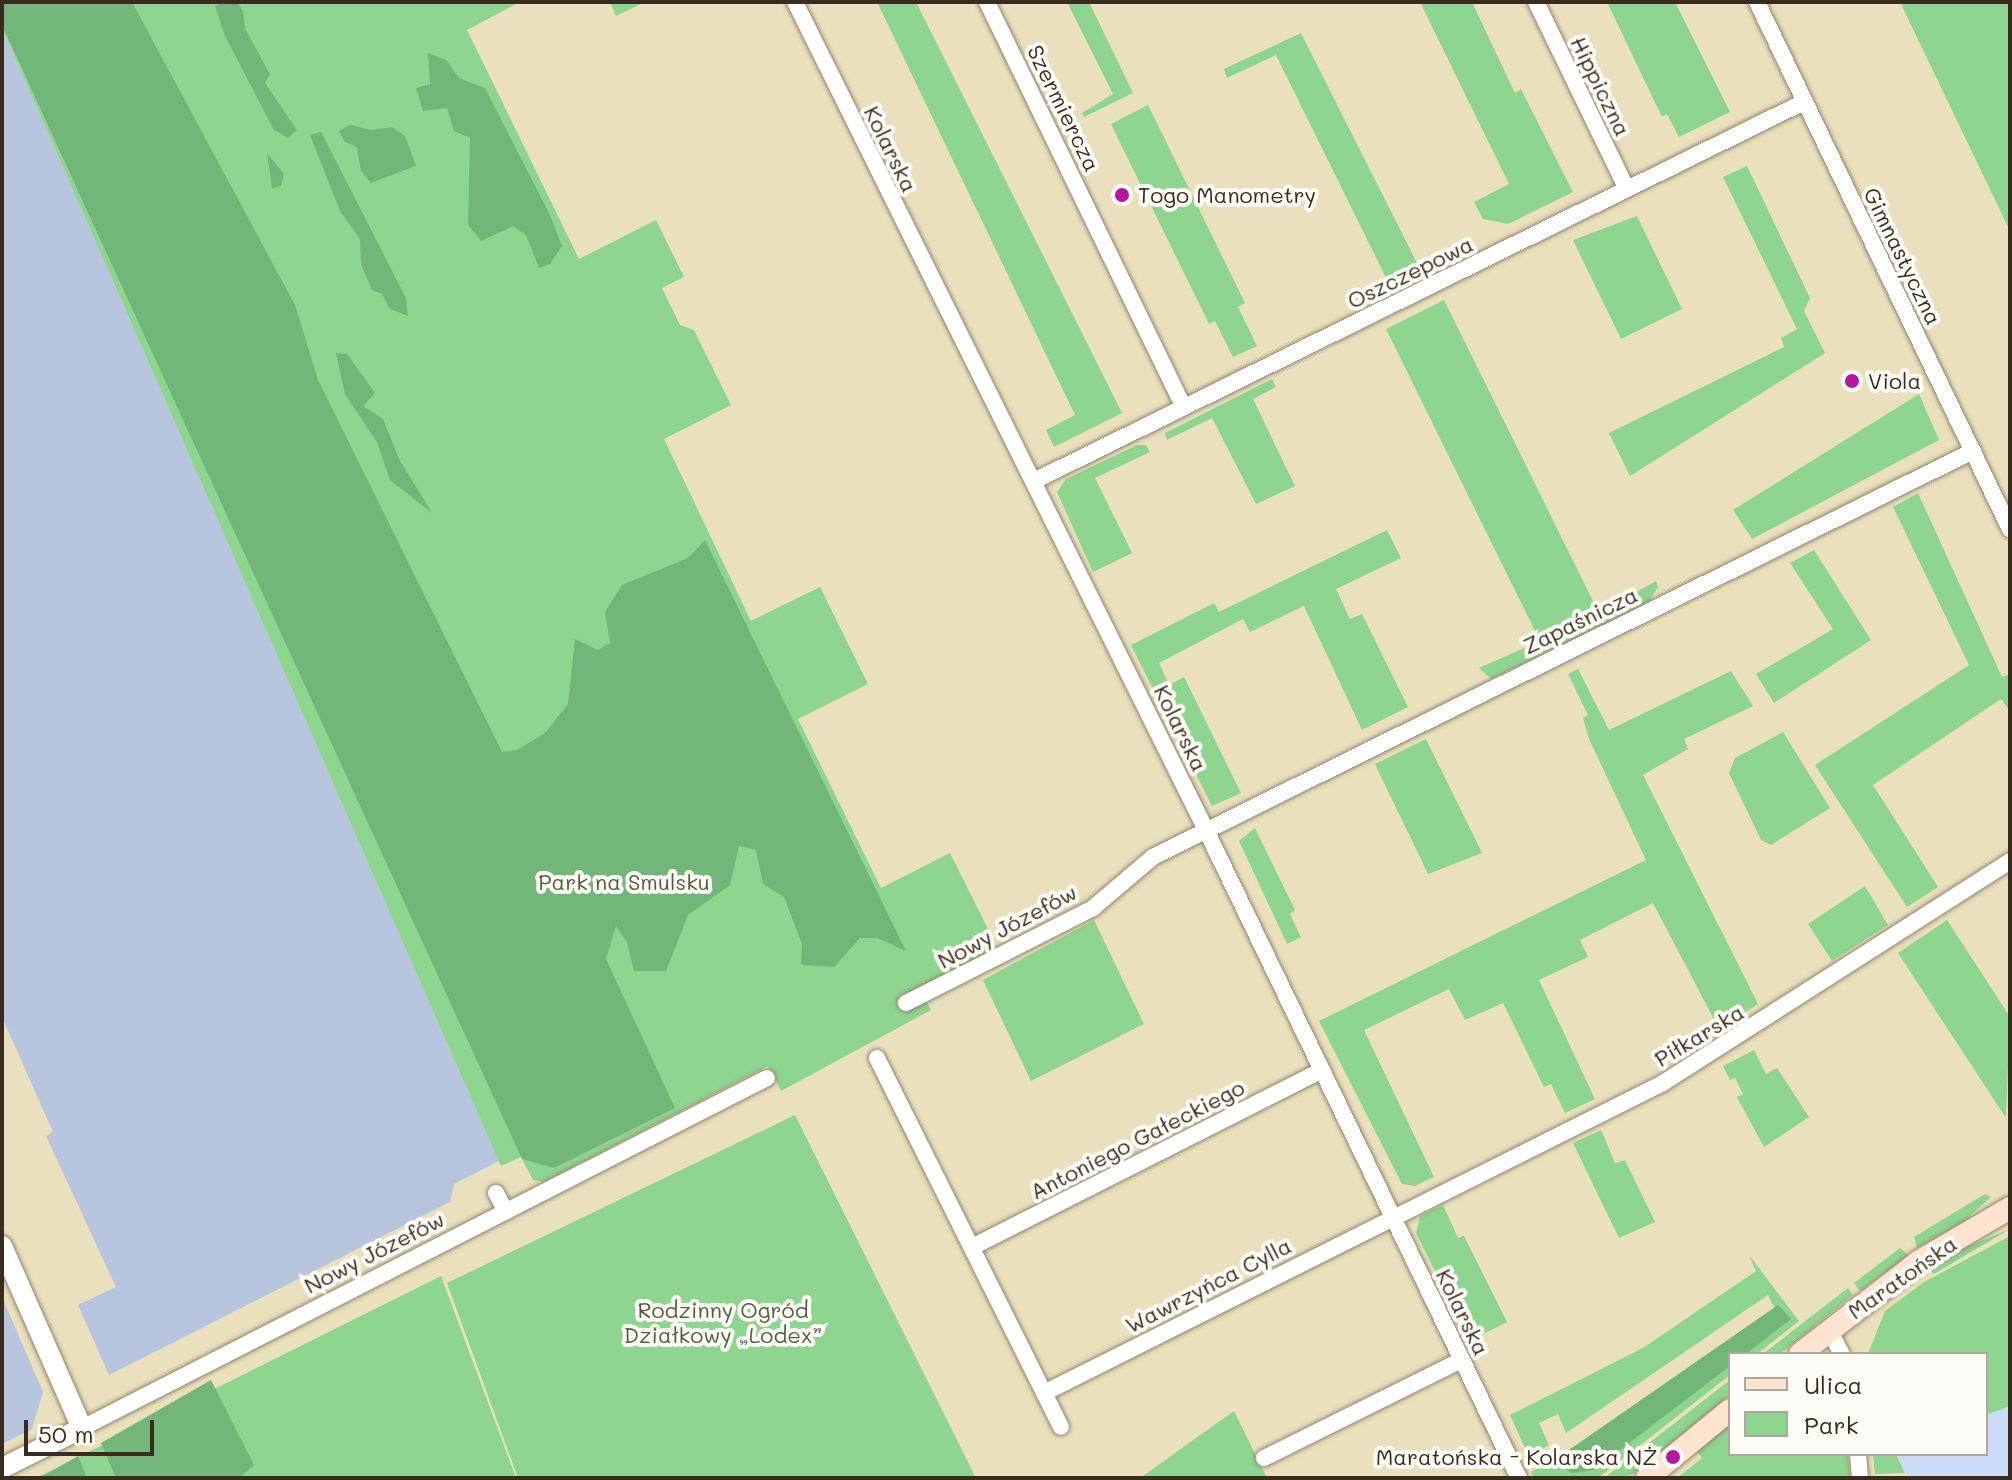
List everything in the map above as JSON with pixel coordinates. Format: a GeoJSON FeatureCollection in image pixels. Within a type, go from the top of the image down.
{"type":"FeatureCollection","features":[{"type":"Feature","properties":{"kind":"main road","name":"Maratońska"},"geometry":{"type":"LineString","coordinates":[[1802,1352],[1918,1262],[2010,1208]]}},
{"type":"Feature","properties":{"kind":"main road"},"geometry":{"type":"LineString","coordinates":[[1647,1478],[1728,1412]]}},
{"type":"Feature","properties":{"kind":"street","name":"Kolarska"},"geometry":{"type":"LineString","coordinates":[[795,2],[1206,830],[1519,1478]]}},
{"type":"Feature","properties":{"kind":"street","name":"Szermiercza"},"geometry":{"type":"LineString","coordinates":[[987,2],[1184,407]]}},
{"type":"Feature","properties":{"kind":"street","name":"Hippiczna"},"geometry":{"type":"LineString","coordinates":[[1536,2],[1627,189]]}},
{"type":"Feature","properties":{"kind":"street","name":"Gimnastyczna"},"geometry":{"type":"LineString","coordinates":[[1757,2],[2010,529]]}},
{"type":"Feature","properties":{"kind":"street","name":"Oszczepowa"},"geometry":{"type":"LineString","coordinates":[[1034,481],[1804,102]]}},
{"type":"Feature","properties":{"kind":"street","name":"Zapaśnicza"},"geometry":{"type":"LineString","coordinates":[[1206,830],[1973,451]]}},
{"type":"Feature","properties":{"kind":"street","name":"Nowy Józefów"},"geometry":{"type":"LineString","coordinates":[[906,1003],[1093,908],[1153,857],[1206,830]]}},
{"type":"Feature","properties":{"kind":"street","name":"Piłkarska"},"geometry":{"type":"LineString","coordinates":[[1393,1217],[1663,1083],[2010,861]]}},
{"type":"Feature","properties":{"kind":"street"},"geometry":{"type":"LineString","coordinates":[[877,1058],[1061,1427]]}},
{"type":"Feature","properties":{"kind":"street","name":"Antoniego Gałeckiego"},"geometry":{"type":"LineString","coordinates":[[972,1247],[1321,1071]]}},
{"type":"Feature","properties":{"kind":"street","name":"Nowy Józefów"},"geometry":{"type":"LineString","coordinates":[[2,1468],[767,1078]]}},
{"type":"Feature","properties":{"kind":"street"},"geometry":{"type":"LineString","coordinates":[[496,1193],[506,1212]]}},
{"type":"Feature","properties":{"kind":"street","name":"Wawrzyńca Cylla"},"geometry":{"type":"LineString","coordinates":[[1044,1393],[1393,1217]]}},
{"type":"Feature","properties":{"kind":"street"},"geometry":{"type":"LineString","coordinates":[[2,1246],[82,1428]]}},
{"type":"Feature","properties":{"kind":"street"},"geometry":{"type":"LineString","coordinates":[[1829,1330],[1841,1352]]}},
{"type":"Feature","properties":{"kind":"street"},"geometry":{"type":"LineString","coordinates":[[1264,1458],[1461,1360]]}},
{"type":"Feature","properties":{"kind":"street"},"geometry":{"type":"LineString","coordinates":[[1858,1456],[1860,1478]]}},
{"type":"Feature","properties":{"kind":"shaded area"},"geometry":{"type":"Polygon","coordinates":[[[2,28],[499,1161],[454,1184],[450,1202],[109,1375],[78,1305],[116,1287],[46,1136],[53,1132],[2,1017],[2,28]]]}},
{"type":"Feature","properties":{"kind":"shaded area"},"geometry":{"type":"Polygon","coordinates":[[[2,1297],[43,1392],[32,1429],[2,1444],[2,1297]]]}},
{"type":"Feature","properties":{"kind":"shaded area"},"geometry":{"type":"Polygon","coordinates":[[[2010,1406],[2010,1478],[1908,1478],[1897,1456],[1988,1456],[1988,1414],[2010,1406]]]}},
{"type":"Feature","properties":{"kind":"green space","name":"Park na Smulsku"},"geometry":{"type":"Polygon","coordinates":[[[2,2],[520,2],[467,30],[579,259],[656,220],[684,277],[662,288],[680,325],[694,330],[731,405],[664,439],[751,621],[820,587],[868,684],[798,719],[881,888],[950,853],[991,935],[984,954],[928,984],[924,997],[931,1010],[781,1091],[768,1066],[544,1182],[533,1180],[521,1157],[501,1166],[2,28],[2,2]]]}},
{"type":"Feature","properties":{"kind":"green space"},"geometry":{"type":"Polygon","coordinates":[[[2,2],[132,2],[295,305],[318,380],[502,752],[517,750],[545,733],[568,704],[575,639],[598,650],[610,643],[605,612],[622,585],[688,558],[705,540],[906,951],[877,938],[860,938],[834,967],[801,965],[802,944],[784,897],[763,884],[756,850],[739,846],[730,885],[688,915],[666,971],[634,971],[627,942],[616,926],[606,959],[675,1108],[554,1168],[522,1159],[2,25],[2,2]]]}},
{"type":"Feature","properties":{"kind":"green space"},"geometry":{"type":"Polygon","coordinates":[[[222,2],[237,2],[243,11],[245,29],[270,74],[265,83],[297,130],[288,138],[274,130],[225,36],[215,6],[222,2]]]}},
{"type":"Feature","properties":{"kind":"green space"},"geometry":{"type":"Polygon","coordinates":[[[610,2],[645,2],[616,16],[610,2]]]}},
{"type":"Feature","properties":{"kind":"green space"},"geometry":{"type":"Polygon","coordinates":[[[877,2],[916,2],[1122,413],[1054,447],[1046,430],[1075,415],[877,2]]]}},
{"type":"Feature","properties":{"kind":"green space"},"geometry":{"type":"Polygon","coordinates":[[[1067,2],[1089,2],[1133,93],[1084,117],[1082,113],[1113,94],[1067,2]]]}},
{"type":"Feature","properties":{"kind":"green space"},"geometry":{"type":"Polygon","coordinates":[[[1420,2],[1472,2],[1515,93],[1521,89],[1573,192],[1508,224],[1483,219],[1474,202],[1509,184],[1420,2]]]}},
{"type":"Feature","properties":{"kind":"green space"},"geometry":{"type":"Polygon","coordinates":[[[1607,2],[1675,2],[1730,112],[1679,137],[1667,114],[1662,117],[1607,2]]]}},
{"type":"Feature","properties":{"kind":"green space"},"geometry":{"type":"Polygon","coordinates":[[[1900,2],[2010,2],[2010,231],[1900,2]]]}},
{"type":"Feature","properties":{"kind":"green space"},"geometry":{"type":"Polygon","coordinates":[[[1301,33],[1418,265],[1387,280],[1276,55],[1227,78],[1224,69],[1301,33]]]}},
{"type":"Feature","properties":{"kind":"green space"},"geometry":{"type":"Polygon","coordinates":[[[428,53],[446,60],[459,78],[485,88],[550,215],[562,246],[550,264],[539,268],[526,235],[513,226],[481,241],[468,225],[470,138],[454,131],[447,108],[423,111],[416,88],[430,84],[428,53]]]}},
{"type":"Feature","properties":{"kind":"green space"},"geometry":{"type":"Polygon","coordinates":[[[1148,105],[1245,303],[1238,307],[1257,346],[1233,357],[1215,321],[1209,324],[1111,124],[1148,105]]]}},
{"type":"Feature","properties":{"kind":"green space"},"geometry":{"type":"Polygon","coordinates":[[[350,125],[371,130],[392,127],[405,136],[416,166],[371,183],[361,171],[357,147],[345,142],[339,131],[350,125]]]}},
{"type":"Feature","properties":{"kind":"green space"},"geometry":{"type":"Polygon","coordinates":[[[321,132],[406,298],[408,316],[390,309],[382,294],[372,290],[361,264],[360,239],[340,211],[310,135],[321,132]]]}},
{"type":"Feature","properties":{"kind":"green space"},"geometry":{"type":"Polygon","coordinates":[[[267,153],[284,174],[281,186],[272,188],[267,153]]]}},
{"type":"Feature","properties":{"kind":"green space"},"geometry":{"type":"Polygon","coordinates":[[[1747,166],[1810,298],[1804,311],[1825,353],[1630,476],[1609,433],[1784,347],[1781,338],[1797,329],[1723,177],[1747,166]]]}},
{"type":"Feature","properties":{"kind":"green space"},"geometry":{"type":"Polygon","coordinates":[[[1637,216],[1682,309],[1621,339],[1573,240],[1637,216]]]}},
{"type":"Feature","properties":{"kind":"green space"},"geometry":{"type":"Polygon","coordinates":[[[1444,300],[1599,613],[1656,581],[1658,587],[1649,602],[1491,679],[1479,668],[1540,641],[1386,329],[1444,300]]]}},
{"type":"Feature","properties":{"kind":"green space"},"geometry":{"type":"Polygon","coordinates":[[[336,353],[347,354],[375,393],[363,406],[383,419],[399,459],[432,513],[390,480],[377,442],[345,394],[336,353]]]}},
{"type":"Feature","properties":{"kind":"green space"},"geometry":{"type":"Polygon","coordinates":[[[1272,379],[1276,387],[1253,399],[1295,486],[1256,504],[1212,418],[1167,440],[1165,433],[1272,379]]]}},
{"type":"Feature","properties":{"kind":"green space"},"geometry":{"type":"Polygon","coordinates":[[[1919,394],[1939,440],[1752,539],[1733,510],[1919,394]]]}},
{"type":"Feature","properties":{"kind":"green space"},"geometry":{"type":"Polygon","coordinates":[[[1137,445],[1146,445],[1150,452],[1095,478],[1132,553],[1093,572],[1057,492],[1066,479],[1137,445]]]}},
{"type":"Feature","properties":{"kind":"green space"},"geometry":{"type":"Polygon","coordinates":[[[1918,493],[2002,677],[2010,674],[2010,711],[2001,699],[1873,785],[1938,887],[1907,907],[1815,765],[1969,665],[1893,507],[1918,493]]]}},
{"type":"Feature","properties":{"kind":"green space"},"geometry":{"type":"Polygon","coordinates":[[[1387,530],[1401,558],[1336,589],[1350,619],[1362,614],[1408,707],[1362,730],[1304,606],[1250,632],[1243,619],[1159,663],[1169,685],[1184,677],[1241,793],[1212,806],[1131,645],[1214,603],[1219,612],[1387,530]]]}},
{"type":"Feature","properties":{"kind":"green space"},"geometry":{"type":"Polygon","coordinates":[[[1814,550],[1871,640],[1774,703],[1756,674],[1833,629],[1790,563],[1814,550]]]}},
{"type":"Feature","properties":{"kind":"green space"},"geometry":{"type":"Polygon","coordinates":[[[1578,669],[1609,730],[1731,671],[1753,706],[1684,739],[1688,749],[1643,775],[1758,1004],[1719,1029],[1653,903],[1580,940],[1588,957],[1539,980],[1595,1099],[1565,1113],[1551,1084],[1544,1087],[1503,1003],[1465,1020],[1449,989],[1364,1030],[1434,1177],[1415,1186],[1402,1184],[1319,1021],[1646,860],[1589,739],[1583,718],[1588,715],[1568,674],[1578,669]]]}},
{"type":"Feature","properties":{"kind":"green space"},"geometry":{"type":"Polygon","coordinates":[[[1783,732],[1830,808],[1771,845],[1761,840],[1729,773],[1735,758],[1783,732]]]}},
{"type":"Feature","properties":{"kind":"green space"},"geometry":{"type":"Polygon","coordinates":[[[1426,739],[1482,853],[1428,874],[1375,764],[1426,739]]]}},
{"type":"Feature","properties":{"kind":"green space"},"geometry":{"type":"Polygon","coordinates":[[[1255,828],[1295,910],[1290,914],[1301,937],[1287,944],[1239,841],[1255,828]]]}},
{"type":"Feature","properties":{"kind":"green space"},"geometry":{"type":"Polygon","coordinates":[[[1865,886],[1888,925],[1832,961],[1808,924],[1865,886]]]}},
{"type":"Feature","properties":{"kind":"green space"},"geometry":{"type":"Polygon","coordinates":[[[1094,920],[1144,1024],[1031,1081],[983,980],[1094,920]]]}},
{"type":"Feature","properties":{"kind":"green space"},"geometry":{"type":"Polygon","coordinates":[[[1947,920],[2010,1017],[2006,1118],[1898,953],[1947,920]]]}},
{"type":"Feature","properties":{"kind":"green space"},"geometry":{"type":"Polygon","coordinates":[[[1754,1050],[1766,1074],[1777,1068],[1809,1117],[1764,1147],[1737,1097],[1743,1094],[1735,1078],[1730,1080],[1723,1066],[1754,1050]]]}},
{"type":"Feature","properties":{"kind":"green space","name":"Rodzinny Ogród Działkowy „Lodex”"},"geometry":{"type":"Polygon","coordinates":[[[795,1115],[976,1478],[518,1478],[447,1283],[795,1115]]]}},
{"type":"Feature","properties":{"kind":"green space"},"geometry":{"type":"Polygon","coordinates":[[[1601,1130],[1615,1163],[1625,1160],[1655,1222],[1619,1238],[1573,1143],[1601,1130]]]}},
{"type":"Feature","properties":{"kind":"green space"},"geometry":{"type":"Polygon","coordinates":[[[1985,1194],[1991,1197],[1964,1221],[1917,1248],[1914,1237],[1985,1194]]]}},
{"type":"Feature","properties":{"kind":"green space"},"geometry":{"type":"Polygon","coordinates":[[[1443,1205],[1458,1238],[1464,1236],[1507,1322],[1470,1341],[1416,1233],[1420,1216],[1443,1205]]]}},
{"type":"Feature","properties":{"kind":"green space"},"geometry":{"type":"Polygon","coordinates":[[[2010,1229],[1934,1274],[1928,1267],[1952,1253],[2010,1229]]]}},
{"type":"Feature","properties":{"kind":"green space"},"geometry":{"type":"Polygon","coordinates":[[[2010,1236],[2010,1406],[1988,1414],[1988,1352],[1869,1352],[1885,1311],[1924,1282],[2010,1236]]]}},
{"type":"Feature","properties":{"kind":"green space"},"geometry":{"type":"Polygon","coordinates":[[[1900,1248],[1908,1255],[1860,1291],[1854,1283],[1900,1248]]]}},
{"type":"Feature","properties":{"kind":"green space"},"geometry":{"type":"Polygon","coordinates":[[[1749,1255],[1799,1321],[1760,1352],[1728,1352],[1728,1377],[1598,1478],[1534,1478],[1531,1472],[1562,1452],[1566,1459],[1775,1309],[1768,1295],[1566,1433],[1558,1414],[1539,1423],[1549,1445],[1529,1457],[1510,1415],[1643,1348],[1756,1271],[1749,1255]]]}},
{"type":"Feature","properties":{"kind":"green space"},"geometry":{"type":"Polygon","coordinates":[[[441,1276],[516,1478],[36,1478],[441,1276]]]}},
{"type":"Feature","properties":{"kind":"green space"},"geometry":{"type":"Polygon","coordinates":[[[1848,1288],[1853,1295],[1782,1352],[1766,1352],[1848,1288]]]}},
{"type":"Feature","properties":{"kind":"green space"},"geometry":{"type":"Polygon","coordinates":[[[1778,1305],[1791,1319],[1749,1352],[1728,1352],[1728,1368],[1594,1470],[1572,1473],[1553,1461],[1778,1305]]]}},
{"type":"Feature","properties":{"kind":"green space"},"geometry":{"type":"Polygon","coordinates":[[[211,1380],[254,1465],[239,1478],[116,1478],[101,1443],[211,1380]]]}},
{"type":"Feature","properties":{"kind":"green space"},"geometry":{"type":"Polygon","coordinates":[[[1728,1382],[1728,1397],[1628,1478],[1604,1478],[1728,1382]]]}},
{"type":"Feature","properties":{"kind":"green space"},"geometry":{"type":"Polygon","coordinates":[[[1234,1411],[1267,1478],[1140,1478],[1234,1411]]]}},
{"type":"Feature","properties":{"kind":"green space"},"geometry":{"type":"Polygon","coordinates":[[[1728,1426],[1728,1456],[1848,1456],[1850,1478],[1677,1478],[1702,1458],[1697,1451],[1728,1426]]]}},
{"type":"Feature","properties":{"kind":"green space"},"geometry":{"type":"Polygon","coordinates":[[[78,1456],[87,1478],[40,1478],[78,1456]]]}},
{"type":"Feature","properties":{"kind":"green space"},"geometry":{"type":"Polygon","coordinates":[[[1873,1456],[1897,1456],[1905,1473],[1875,1474],[1873,1456]]]}},
{"type":"Feature","properties":{"kind":"place","name":"Togo Manometry"},"geometry":{"type":"Point","coordinates":[1122,195]}},
{"type":"Feature","properties":{"kind":"place","name":"Viola"},"geometry":{"type":"Point","coordinates":[1852,381]}},
{"type":"Feature","properties":{"kind":"place","name":"Maratońska - Kolarska NŻ"},"geometry":{"type":"Point","coordinates":[1673,1457]}}]}
